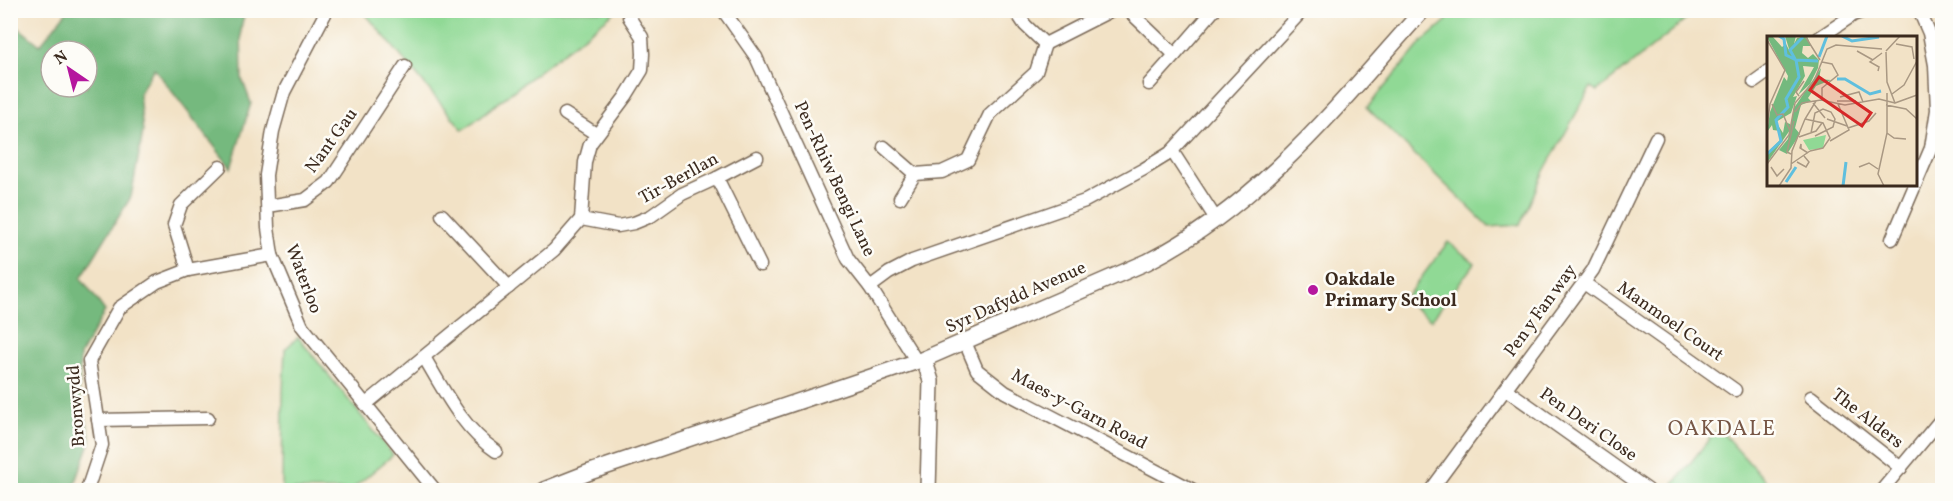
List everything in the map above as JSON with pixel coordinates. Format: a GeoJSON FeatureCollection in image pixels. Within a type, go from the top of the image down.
{"type":"FeatureCollection","features":[{"type":"Feature","properties":{"kind":"street","name":"Waterloo"},"geometry":{"type":"LineString","coordinates":[[327,10],[284,92],[273,131],[266,175],[268,228],[272,255],[302,326],[435,490]]}},
{"type":"Feature","properties":{"kind":"street","name":"Pen-Rhiw Bengi Lane"},"geometry":{"type":"LineString","coordinates":[[723,10],[756,57],[848,259],[921,360]]}},
{"type":"Feature","properties":{"kind":"street"},"geometry":{"type":"LineString","coordinates":[[1015,10],[1025,25],[1046,44]]}},
{"type":"Feature","properties":{"kind":"street"},"geometry":{"type":"LineString","coordinates":[[884,147],[915,174],[942,172],[968,160],[990,114],[1036,72],[1046,44],[1112,10]]}},
{"type":"Feature","properties":{"kind":"street"},"geometry":{"type":"LineString","coordinates":[[1128,10],[1174,55]]}},
{"type":"Feature","properties":{"kind":"street"},"geometry":{"type":"LineString","coordinates":[[1149,84],[1214,10]]}},
{"type":"Feature","properties":{"kind":"street"},"geometry":{"type":"LineString","coordinates":[[870,287],[889,273],[912,261],[1085,201],[1144,169],[1172,151],[1304,10]]}},
{"type":"Feature","properties":{"kind":"street","name":"Syr Dafydd Avenue"},"geometry":{"type":"LineString","coordinates":[[544,490],[579,476],[921,360],[1168,251],[1228,211],[1280,167],[1423,10]]}},
{"type":"Feature","properties":{"kind":"street"},"geometry":{"type":"LineString","coordinates":[[1822,36],[1853,15],[1867,10]]}},
{"type":"Feature","properties":{"kind":"street"},"geometry":{"type":"LineString","coordinates":[[1917,180],[1931,148],[1937,110],[1935,65],[1929,33],[1919,10]]}},
{"type":"Feature","properties":{"kind":"street"},"geometry":{"type":"LineString","coordinates":[[366,404],[554,250],[581,219],[585,162],[590,144],[626,96],[642,70],[644,54],[642,38],[629,17]]}},
{"type":"Feature","properties":{"kind":"street","name":"Nant Gau"},"geometry":{"type":"LineString","coordinates":[[268,206],[305,200],[329,182],[405,66]]}},
{"type":"Feature","properties":{"kind":"street"},"geometry":{"type":"LineString","coordinates":[[1754,82],[1767,73]]}},
{"type":"Feature","properties":{"kind":"street"},"geometry":{"type":"LineString","coordinates":[[565,114],[596,134]]}},
{"type":"Feature","properties":{"kind":"street","name":"Pen y Fan way"},"geometry":{"type":"LineString","coordinates":[[1431,490],[1584,283],[1600,256],[1656,138]]}},
{"type":"Feature","properties":{"kind":"street"},"geometry":{"type":"LineString","coordinates":[[1172,151],[1216,219]]}},
{"type":"Feature","properties":{"kind":"street","name":"Tir-Berllan"},"geometry":{"type":"LineString","coordinates":[[581,219],[618,226],[634,223],[651,216],[682,194],[757,157]]}},
{"type":"Feature","properties":{"kind":"street"},"geometry":{"type":"LineString","coordinates":[[188,270],[174,225],[181,205],[220,167]]}},
{"type":"Feature","properties":{"kind":"street"},"geometry":{"type":"LineString","coordinates":[[900,198],[915,174]]}},
{"type":"Feature","properties":{"kind":"street"},"geometry":{"type":"LineString","coordinates":[[717,178],[760,266]]}},
{"type":"Feature","properties":{"kind":"street"},"geometry":{"type":"LineString","coordinates":[[1892,238],[1915,186]]}},
{"type":"Feature","properties":{"kind":"street"},"geometry":{"type":"LineString","coordinates":[[442,215],[509,287]]}},
{"type":"Feature","properties":{"kind":"street","name":"Bronwydd"},"geometry":{"type":"LineString","coordinates":[[87,490],[102,445],[89,360],[119,308],[157,282],[188,270],[272,255]]}},
{"type":"Feature","properties":{"kind":"street","name":"Manmoel Court"},"geometry":{"type":"LineString","coordinates":[[1584,283],[1735,390]]}},
{"type":"Feature","properties":{"kind":"street","name":"Maes-y-Garn Road"},"geometry":{"type":"LineString","coordinates":[[965,342],[977,370],[1005,392],[1189,490]]}},
{"type":"Feature","properties":{"kind":"street"},"geometry":{"type":"LineString","coordinates":[[424,357],[453,406],[483,442],[496,451]]}},
{"type":"Feature","properties":{"kind":"street"},"geometry":{"type":"LineString","coordinates":[[921,360],[931,381],[928,490]]}},
{"type":"Feature","properties":{"kind":"street","name":"Pen Deri Close"},"geometry":{"type":"LineString","coordinates":[[1507,390],[1648,490]]}},
{"type":"Feature","properties":{"kind":"street","name":"The Alders"},"geometry":{"type":"LineString","coordinates":[[1810,397],[1901,468]]}},
{"type":"Feature","properties":{"kind":"street"},"geometry":{"type":"LineString","coordinates":[[1882,490],[1942,417]]}},
{"type":"Feature","properties":{"kind":"street"},"geometry":{"type":"LineString","coordinates":[[98,420],[208,418]]}},
{"type":"Feature","properties":{"kind":"green space"},"geometry":{"type":"Polygon","coordinates":[[[1444,10],[1697,11],[1597,91],[1591,87],[1544,171],[1520,225],[1489,227],[1367,108],[1422,42],[1447,20],[1444,10]]]}},
{"type":"Feature","properties":{"kind":"green space"},"geometry":{"type":"Polygon","coordinates":[[[67,11],[245,11],[241,28],[242,79],[251,103],[231,168],[154,68],[139,94],[143,132],[131,197],[81,278],[105,311],[80,355],[79,392],[91,440],[73,490],[11,490],[11,16],[14,24],[39,44],[39,99],[99,99],[99,39],[45,39],[67,11]]]}},
{"type":"Feature","properties":{"kind":"green space"},"geometry":{"type":"Polygon","coordinates":[[[363,11],[616,11],[463,130],[363,11]]]}},
{"type":"Feature","properties":{"kind":"green space"},"geometry":{"type":"Polygon","coordinates":[[[1448,242],[1475,263],[1431,320],[1404,300],[1448,242]]]}},
{"type":"Feature","properties":{"kind":"green space"},"geometry":{"type":"Polygon","coordinates":[[[298,337],[393,455],[351,490],[282,490],[285,349],[298,337]]]}},
{"type":"Feature","properties":{"kind":"green space"},"geometry":{"type":"Polygon","coordinates":[[[1718,428],[1772,488],[1770,490],[1669,490],[1718,428]]]}},
{"type":"Feature","properties":{"kind":"place","name":"Oakdale Primary School"},"geometry":{"type":"Point","coordinates":[1313,290]}},
{"type":"Feature","properties":{"kind":"district","name":"OAKDALE"},"geometry":{"type":"Point","coordinates":[1722,429]}}]}
